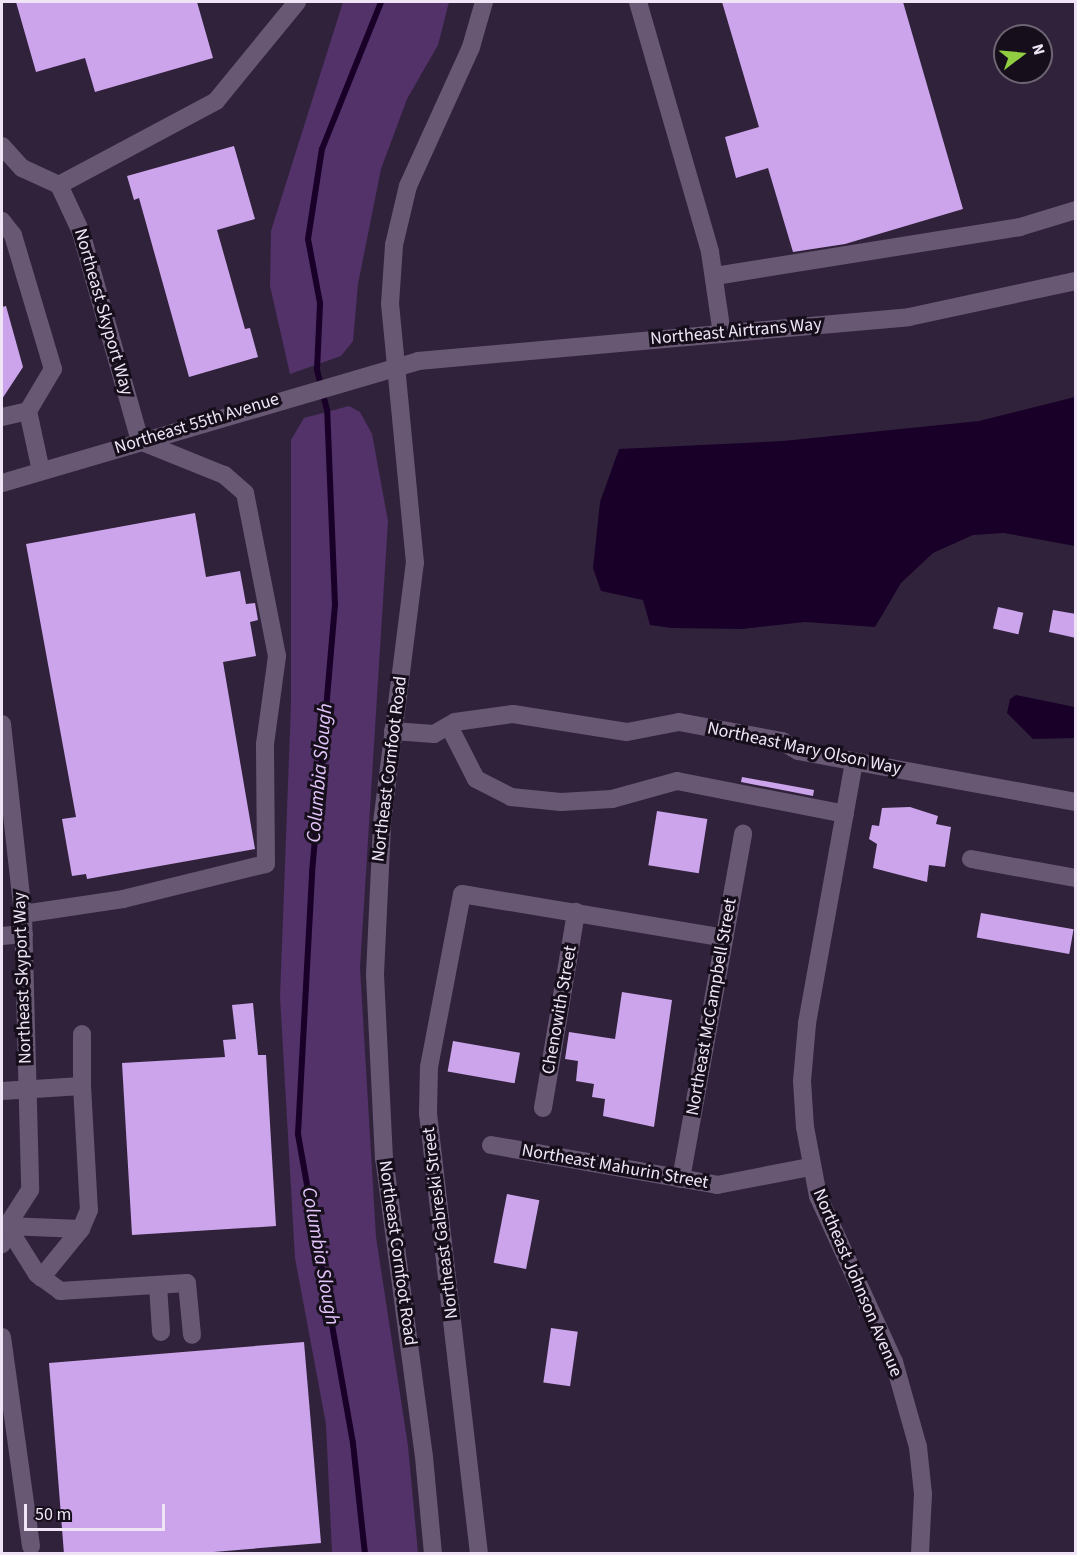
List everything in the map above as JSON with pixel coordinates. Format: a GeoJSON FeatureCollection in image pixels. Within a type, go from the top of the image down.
{"type":"FeatureCollection","features":[{"type":"Feature","properties":{"kind":"street"},"geometry":{"type":"LineString","coordinates":[[3,150],[22,168],[59,185],[216,101],[297,2]]}},
{"type":"Feature","properties":{"kind":"street","name":"Northeast Cornfoot Road"},"geometry":{"type":"LineString","coordinates":[[433,1554],[381,1113],[376,901],[393,731],[415,563],[393,367],[390,293],[402,208],[425,140],[471,47],[484,2]]}},
{"type":"Feature","properties":{"kind":"street"},"geometry":{"type":"LineString","coordinates":[[638,2],[715,276],[722,334]]}},
{"type":"Feature","properties":{"kind":"street","name":"Northeast Skyport Way"},"geometry":{"type":"LineString","coordinates":[[59,185],[81,232],[140,441]]}},
{"type":"Feature","properties":{"kind":"street"},"geometry":{"type":"LineString","coordinates":[[715,276],[1009,229],[1076,210]]}},
{"type":"Feature","properties":{"kind":"street"},"geometry":{"type":"LineString","coordinates":[[2,221],[13,235],[53,369],[28,411],[41,471]]}},
{"type":"Feature","properties":{"kind":"street","name":"Northeast Airtrans Way"},"geometry":{"type":"LineString","coordinates":[[393,367],[444,357],[722,334],[942,312],[1076,281]]}},
{"type":"Feature","properties":{"kind":"street","name":"Northeast 55th Avenue"},"geometry":{"type":"LineString","coordinates":[[2,483],[393,367]]}},
{"type":"Feature","properties":{"kind":"street"},"geometry":{"type":"LineString","coordinates":[[2,417],[28,411]]}},
{"type":"Feature","properties":{"kind":"street"},"geometry":{"type":"LineString","coordinates":[[23,914],[123,899],[266,864],[265,744],[277,656],[245,492],[224,475],[140,441]]}},
{"type":"Feature","properties":{"kind":"street","name":"Northeast Mary Olson Way"},"geometry":{"type":"LineString","coordinates":[[393,731],[434,734],[449,726],[513,714],[627,732],[679,722],[782,741],[798,751],[1076,802]]}},
{"type":"Feature","properties":{"kind":"street","name":"Northeast Skyport Way"},"geometry":{"type":"LineString","coordinates":[[2,724],[8,838],[23,914],[30,1190],[7,1226],[2,1244]]}},
{"type":"Feature","properties":{"kind":"street"},"geometry":{"type":"LineString","coordinates":[[449,726],[476,779],[511,797],[561,802],[612,799],[677,781],[845,814]]}},
{"type":"Feature","properties":{"kind":"street","name":"Northeast Johnson Avenue"},"geometry":{"type":"LineString","coordinates":[[854,762],[803,1058],[810,1167],[839,1250],[894,1362],[915,1436],[923,1494],[920,1554]]}},
{"type":"Feature","properties":{"kind":"street","name":"Northeast McCampbell Street"},"geometry":{"type":"LineString","coordinates":[[681,1179],[743,834]]}},
{"type":"Feature","properties":{"kind":"street"},"geometry":{"type":"LineString","coordinates":[[971,859],[1076,878]]}},
{"type":"Feature","properties":{"kind":"street","name":"Northeast Gabreski Street"},"geometry":{"type":"LineString","coordinates":[[479,1554],[428,1113],[429,1068],[462,894],[576,912]]}},
{"type":"Feature","properties":{"kind":"street"},"geometry":{"type":"LineString","coordinates":[[576,912],[724,938]]}},
{"type":"Feature","properties":{"kind":"street","name":"Chenowith Street"},"geometry":{"type":"LineString","coordinates":[[543,1108],[576,912]]}},
{"type":"Feature","properties":{"kind":"street"},"geometry":{"type":"LineString","coordinates":[[2,936],[24,934]]}},
{"type":"Feature","properties":{"kind":"street"},"geometry":{"type":"LineString","coordinates":[[41,1278],[81,1229],[89,1210],[82,1086],[82,1034]]}},
{"type":"Feature","properties":{"kind":"street"},"geometry":{"type":"LineString","coordinates":[[2,1091],[82,1086]]}},
{"type":"Feature","properties":{"kind":"street","name":"Northeast Mahurin Street"},"geometry":{"type":"LineString","coordinates":[[491,1145],[681,1179],[734,1184],[810,1167]]}},
{"type":"Feature","properties":{"kind":"street"},"geometry":{"type":"LineString","coordinates":[[7,1226],[81,1229]]}},
{"type":"Feature","properties":{"kind":"street"},"geometry":{"type":"LineString","coordinates":[[7,1226],[41,1278],[60,1291],[187,1283],[192,1335]]}},
{"type":"Feature","properties":{"kind":"street"},"geometry":{"type":"LineString","coordinates":[[158,1285],[160,1332]]}},
{"type":"Feature","properties":{"kind":"street"},"geometry":{"type":"LineString","coordinates":[[2,1336],[6,1395],[31,1546]]}},
{"type":"Feature","properties":{"kind":"shaded area"},"geometry":{"type":"Polygon","coordinates":[[[343,2],[449,2],[438,45],[407,99],[381,169],[358,284],[353,341],[341,356],[290,374],[270,286],[271,231],[343,2]]]}},
{"type":"Feature","properties":{"kind":"shaded area"},"geometry":{"type":"Polygon","coordinates":[[[1075,397],[1075,546],[1004,533],[973,535],[933,553],[901,583],[875,627],[805,622],[742,629],[672,628],[650,625],[643,600],[601,591],[593,568],[600,502],[619,449],[783,441],[979,421],[1075,397]]]}},
{"type":"Feature","properties":{"kind":"shaded area"},"geometry":{"type":"Polygon","coordinates":[[[349,406],[360,412],[372,434],[388,521],[360,968],[376,1237],[408,1446],[418,1553],[332,1553],[326,1424],[295,1258],[280,997],[291,704],[291,440],[304,418],[349,406]]]}},
{"type":"Feature","properties":{"kind":"shaded area"},"geometry":{"type":"Polygon","coordinates":[[[1016,695],[1075,707],[1075,738],[1033,739],[1007,713],[1010,699],[1016,695]]]}},
{"type":"Feature","properties":{"kind":"building"},"geometry":{"type":"Polygon","coordinates":[[[16,2],[197,2],[213,58],[95,92],[85,58],[36,72],[16,2]]]}},
{"type":"Feature","properties":{"kind":"building"},"geometry":{"type":"Polygon","coordinates":[[[722,2],[903,2],[963,209],[845,244],[793,252],[768,168],[736,178],[725,137],[759,127],[722,2]]]}},
{"type":"Feature","properties":{"kind":"building"},"geometry":{"type":"Polygon","coordinates":[[[234,146],[255,219],[217,230],[245,329],[250,328],[258,357],[189,377],[139,198],[134,200],[127,176],[234,146]]]}},
{"type":"Feature","properties":{"kind":"building"},"geometry":{"type":"Polygon","coordinates":[[[6,306],[23,367],[2,399],[2,307],[6,306]]]}},
{"type":"Feature","properties":{"kind":"building"},"geometry":{"type":"Polygon","coordinates":[[[195,513],[206,577],[240,571],[246,604],[255,603],[258,620],[250,622],[256,656],[223,662],[255,849],[87,879],[86,874],[72,876],[62,819],[76,817],[26,544],[195,513]]]}},
{"type":"Feature","properties":{"kind":"building"},"geometry":{"type":"Polygon","coordinates":[[[998,607],[1023,613],[1018,634],[993,628],[998,607]]]}},
{"type":"Feature","properties":{"kind":"building"},"geometry":{"type":"Polygon","coordinates":[[[1053,610],[1076,614],[1076,638],[1049,632],[1053,610]]]}},
{"type":"Feature","properties":{"kind":"building"},"geometry":{"type":"Polygon","coordinates":[[[742,777],[814,790],[813,796],[741,782],[742,777]]]}},
{"type":"Feature","properties":{"kind":"building"},"geometry":{"type":"Polygon","coordinates":[[[910,807],[938,816],[936,824],[951,827],[945,867],[929,865],[927,882],[873,868],[877,844],[869,839],[872,825],[879,826],[882,808],[910,807]]]}},
{"type":"Feature","properties":{"kind":"building"},"geometry":{"type":"Polygon","coordinates":[[[657,811],[707,819],[699,873],[648,865],[657,811]]]}},
{"type":"Feature","properties":{"kind":"building"},"geometry":{"type":"Polygon","coordinates":[[[981,913],[1074,929],[1069,954],[977,938],[981,913]]]}},
{"type":"Feature","properties":{"kind":"building"},"geometry":{"type":"Polygon","coordinates":[[[622,992],[672,1000],[654,1127],[603,1116],[605,1099],[592,1097],[594,1084],[576,1081],[578,1061],[565,1059],[569,1032],[615,1039],[622,992]]]}},
{"type":"Feature","properties":{"kind":"building"},"geometry":{"type":"Polygon","coordinates":[[[253,1003],[258,1055],[266,1055],[276,1226],[132,1235],[122,1063],[225,1057],[223,1040],[236,1039],[232,1005],[253,1003]]]}},
{"type":"Feature","properties":{"kind":"building"},"geometry":{"type":"Polygon","coordinates":[[[453,1041],[520,1053],[515,1083],[448,1072],[453,1041]]]}},
{"type":"Feature","properties":{"kind":"building"},"geometry":{"type":"Polygon","coordinates":[[[507,1194],[539,1200],[526,1269],[494,1263],[507,1194]]]}},
{"type":"Feature","properties":{"kind":"building"},"geometry":{"type":"Polygon","coordinates":[[[551,1328],[578,1332],[570,1386],[543,1382],[551,1328]]]}},
{"type":"Feature","properties":{"kind":"building"},"geometry":{"type":"Polygon","coordinates":[[[304,1342],[321,1543],[189,1554],[64,1554],[49,1363],[304,1342]]]}},
{"type":"Feature","properties":{"kind":"waterway","name":"Columbia Slough"},"geometry":{"type":"LineString","coordinates":[[365,1554],[353,1443],[298,1134],[312,873],[335,605],[327,410],[317,370],[320,303],[308,239],[322,149],[381,2]]}}]}
